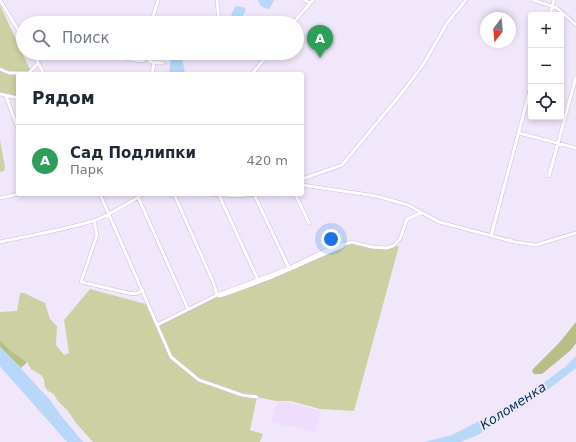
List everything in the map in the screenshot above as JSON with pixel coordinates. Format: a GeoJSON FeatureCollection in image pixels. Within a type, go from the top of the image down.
{"type":"FeatureCollection","features":[{"type":"Feature","properties":{"kind":"street"},"geometry":{"type":"LineString","coordinates":[[0,0],[16,26]]}},
{"type":"Feature","properties":{"kind":"street"},"geometry":{"type":"LineString","coordinates":[[153,16],[158,0]]}},
{"type":"Feature","properties":{"kind":"street"},"geometry":{"type":"LineString","coordinates":[[216,0],[218,16]]}},
{"type":"Feature","properties":{"kind":"street"},"geometry":{"type":"LineString","coordinates":[[304,0],[311,1]]}},
{"type":"Feature","properties":{"kind":"street"},"geometry":{"type":"LineString","coordinates":[[304,178],[342,165],[423,66],[447,23],[466,0]]}},
{"type":"Feature","properties":{"kind":"street"},"geometry":{"type":"LineString","coordinates":[[533,0],[552,6],[567,16],[576,25]]}},
{"type":"Feature","properties":{"kind":"street"},"geometry":{"type":"LineString","coordinates":[[551,12],[554,0]]}},
{"type":"Feature","properties":{"kind":"street"},"geometry":{"type":"LineString","coordinates":[[299,16],[311,1]]}},
{"type":"Feature","properties":{"kind":"street"},"geometry":{"type":"LineString","coordinates":[[36,60],[43,72]]}},
{"type":"Feature","properties":{"kind":"street"},"geometry":{"type":"LineString","coordinates":[[148,60],[154,63],[163,62]]}},
{"type":"Feature","properties":{"kind":"street"},"geometry":{"type":"LineString","coordinates":[[254,72],[263,60]]}},
{"type":"Feature","properties":{"kind":"street"},"geometry":{"type":"LineString","coordinates":[[30,72],[38,63]]}},
{"type":"Feature","properties":{"kind":"street"},"geometry":{"type":"LineString","coordinates":[[152,72],[154,63]]}},
{"type":"Feature","properties":{"kind":"street"},"geometry":{"type":"LineString","coordinates":[[0,69],[9,74],[16,74]]}},
{"type":"Feature","properties":{"kind":"street"},"geometry":{"type":"LineString","coordinates":[[549,176],[576,77]]}},
{"type":"Feature","properties":{"kind":"street"},"geometry":{"type":"LineString","coordinates":[[0,94],[16,98]]}},
{"type":"Feature","properties":{"kind":"street"},"geometry":{"type":"LineString","coordinates":[[6,96],[16,124]]}},
{"type":"Feature","properties":{"kind":"street"},"geometry":{"type":"LineString","coordinates":[[491,236],[528,98]]}},
{"type":"Feature","properties":{"kind":"street"},"geometry":{"type":"LineString","coordinates":[[519,133],[576,148]]}},
{"type":"Feature","properties":{"kind":"street"},"geometry":{"type":"LineString","coordinates":[[304,185],[376,196],[408,205],[420,213],[439,222],[515,242],[536,245],[576,233]]}},
{"type":"Feature","properties":{"kind":"street"},"geometry":{"type":"LineString","coordinates":[[0,198],[16,195]]}},
{"type":"Feature","properties":{"kind":"street"},"geometry":{"type":"LineString","coordinates":[[101,196],[171,357],[199,380],[242,395],[257,397]]}},
{"type":"Feature","properties":{"kind":"street"},"geometry":{"type":"LineString","coordinates":[[0,242],[79,225],[108,214],[141,196]]}},
{"type":"Feature","properties":{"kind":"street"},"geometry":{"type":"LineString","coordinates":[[175,196],[211,277],[216,291],[215,296]]}},
{"type":"Feature","properties":{"kind":"street"},"geometry":{"type":"LineString","coordinates":[[219,196],[258,280]]}},
{"type":"Feature","properties":{"kind":"street"},"geometry":{"type":"LineString","coordinates":[[256,196],[289,268]]}},
{"type":"Feature","properties":{"kind":"street"},"geometry":{"type":"LineString","coordinates":[[296,196],[309,224]]}},
{"type":"Feature","properties":{"kind":"street"},"geometry":{"type":"LineString","coordinates":[[138,198],[188,308]]}},
{"type":"Feature","properties":{"kind":"street"},"geometry":{"type":"LineString","coordinates":[[158,325],[188,308],[215,296],[289,268],[340,245],[352,242],[372,247],[386,248],[393,246],[400,239],[407,218],[420,213]]}},
{"type":"Feature","properties":{"kind":"street"},"geometry":{"type":"LineString","coordinates":[[94,220],[97,235],[82,282],[128,293],[136,294],[143,290]]}},
{"type":"Feature","properties":{"kind":"street"},"geometry":{"type":"LineString","coordinates":[[215,296],[226,294],[261,282],[352,242]]}},
{"type":"Feature","properties":{"kind":"shaded area"},"geometry":{"type":"Polygon","coordinates":[[[277,402],[287,402],[321,411],[315,432],[271,422],[277,402]]]}},
{"type":"Feature","properties":{"kind":"green space"},"geometry":{"type":"Polygon","coordinates":[[[0,5],[16,40],[16,60],[26,60],[31,72],[16,72],[16,98],[0,94],[0,5]]]}},
{"type":"Feature","properties":{"kind":"green space"},"geometry":{"type":"Polygon","coordinates":[[[0,140],[5,167],[4,171],[0,172],[0,140]]]}},
{"type":"Feature","properties":{"kind":"green space"},"geometry":{"type":"Polygon","coordinates":[[[354,243],[386,248],[399,246],[354,411],[320,409],[291,401],[276,401],[257,397],[250,430],[263,434],[260,442],[93,442],[57,400],[54,394],[48,391],[45,387],[42,376],[31,369],[27,362],[11,351],[0,340],[0,312],[17,311],[20,293],[24,293],[45,303],[50,319],[57,326],[56,345],[64,355],[69,353],[64,320],[90,289],[149,305],[157,325],[203,301],[289,268],[331,249],[354,243]]]}},
{"type":"Feature","properties":{"kind":"green space"},"geometry":{"type":"Polygon","coordinates":[[[576,322],[576,343],[571,350],[542,374],[534,374],[532,371],[534,368],[559,343],[576,322]]]}},
{"type":"Feature","properties":{"kind":"green space"},"geometry":{"type":"Polygon","coordinates":[[[0,340],[11,351],[27,362],[21,368],[0,347],[0,340]]]}},
{"type":"Feature","properties":{"kind":"water"},"geometry":{"type":"Polygon","coordinates":[[[258,0],[274,0],[270,8],[267,9],[261,6],[258,0]]]}},
{"type":"Feature","properties":{"kind":"water"},"geometry":{"type":"Polygon","coordinates":[[[238,6],[245,8],[246,10],[242,16],[231,15],[235,7],[238,6]]]}},
{"type":"Feature","properties":{"kind":"water"},"geometry":{"type":"Polygon","coordinates":[[[170,60],[183,60],[185,72],[169,72],[170,60]]]}},
{"type":"Feature","properties":{"kind":"water"},"geometry":{"type":"Polygon","coordinates":[[[0,347],[50,400],[83,442],[67,442],[4,371],[0,366],[0,347]]]}},
{"type":"Feature","properties":{"kind":"water","name":"Коломенка"},"geometry":{"type":"Polygon","coordinates":[[[576,356],[576,368],[537,398],[478,435],[460,442],[424,442],[452,435],[520,400],[565,367],[576,356]]]}},
{"type":"Feature","properties":{"kind":"place","name":"Сад Подлипки"},"geometry":{"type":"Point","coordinates":[320,58]}}]}
